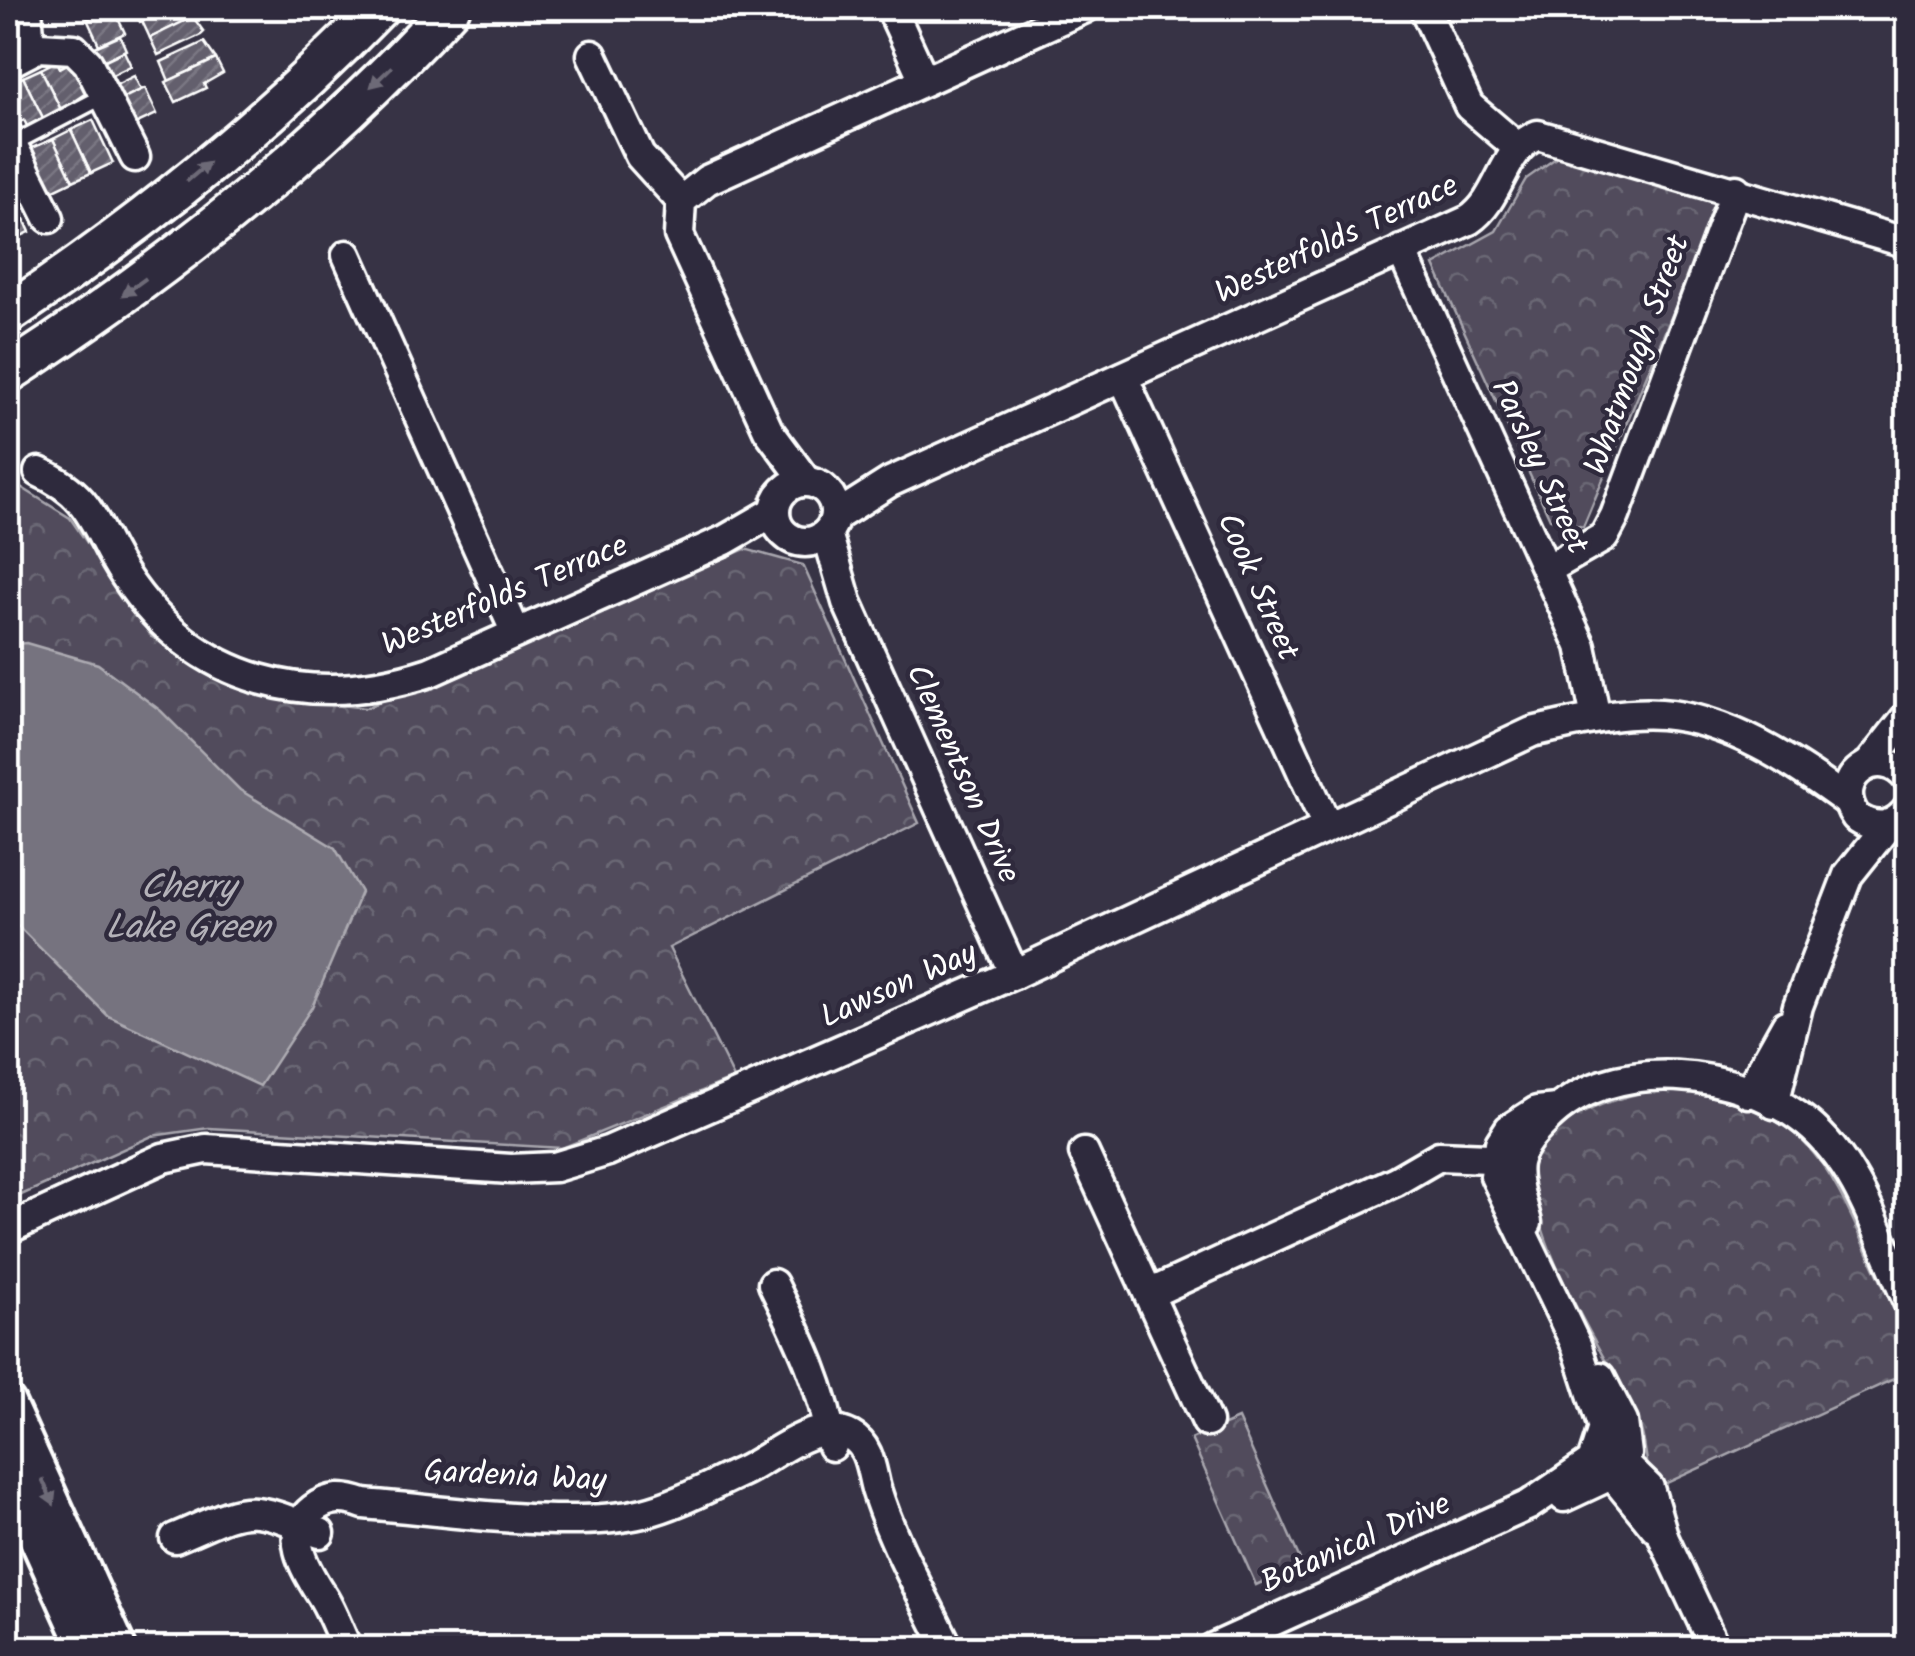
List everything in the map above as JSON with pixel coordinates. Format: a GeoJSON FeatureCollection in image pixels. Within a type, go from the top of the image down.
{"type":"FeatureCollection","features":[{"type":"Feature","properties":{"kind":"main road"},"geometry":{"type":"LineString","coordinates":[[8,314],[165,200],[246,133],[379,8]]}},
{"type":"Feature","properties":{"kind":"main road"},"geometry":{"type":"LineString","coordinates":[[8,374],[81,325],[246,200],[336,121],[450,8]]}},
{"type":"Feature","properties":{"kind":"street"},"geometry":{"type":"LineString","coordinates":[[27,8],[19,56],[74,49],[88,63],[135,157]]}},
{"type":"Feature","properties":{"kind":"street"},"geometry":{"type":"LineString","coordinates":[[890,8],[924,80]]}},
{"type":"Feature","properties":{"kind":"street"},"geometry":{"type":"LineString","coordinates":[[592,55],[640,156],[681,200],[707,180],[1085,8]]}},
{"type":"Feature","properties":{"kind":"street"},"geometry":{"type":"LineString","coordinates":[[1424,8],[1469,106],[1517,147],[1538,135],[1551,136],[1908,243]]}},
{"type":"Feature","properties":{"kind":"street"},"geometry":{"type":"LineString","coordinates":[[10,140],[49,218]]}},
{"type":"Feature","properties":{"kind":"street","name":"Westerfolds Terrace"},"geometry":{"type":"LineString","coordinates":[[40,472],[69,486],[95,519],[122,572],[168,628],[214,660],[248,676],[325,691],[391,684],[725,540],[890,482],[1401,250],[1486,209],[1517,147]]}},
{"type":"Feature","properties":{"kind":"street","name":"Whatmough Street"},"geometry":{"type":"LineString","coordinates":[[1548,570],[1604,537],[1615,516],[1736,190]]}},
{"type":"Feature","properties":{"kind":"street","name":"Clementson Drive"},"geometry":{"type":"LineString","coordinates":[[681,200],[679,235],[1014,974]]}},
{"type":"Feature","properties":{"kind":"street","name":"Parsley Street"},"geometry":{"type":"LineString","coordinates":[[1401,250],[1581,646],[1596,718]]}},
{"type":"Feature","properties":{"kind":"street"},"geometry":{"type":"LineString","coordinates":[[347,254],[516,633]]}},
{"type":"Feature","properties":{"kind":"street","name":"Cook Street"},"geometry":{"type":"LineString","coordinates":[[1123,376],[1327,826]]}},
{"type":"Feature","properties":{"kind":"street","name":"Lawson Way"},"geometry":{"type":"LineString","coordinates":[[8,1229],[163,1158],[206,1149],[511,1169],[555,1167],[608,1151],[1014,974],[1532,732],[1596,718],[1661,714],[1702,722],[1792,760],[1868,824],[1900,819]]}},
{"type":"Feature","properties":{"kind":"street"},"geometry":{"type":"LineString","coordinates":[[1774,1104],[1798,1006],[1848,875],[1849,781],[1908,715]]}},
{"type":"Feature","properties":{"kind":"street","name":"Lawson Way"},"geometry":{"type":"LineString","coordinates":[[1792,760],[1890,764],[1907,778]]}},
{"type":"Feature","properties":{"kind":"street"},"geometry":{"type":"LineString","coordinates":[[1907,778],[1908,765]]}},
{"type":"Feature","properties":{"kind":"street"},"geometry":{"type":"LineString","coordinates":[[1848,875],[1900,819]]}},
{"type":"Feature","properties":{"kind":"street"},"geometry":{"type":"LineString","coordinates":[[1748,1094],[1798,1006]]}},
{"type":"Feature","properties":{"kind":"street"},"geometry":{"type":"LineString","coordinates":[[1502,1166],[1557,1109],[1624,1080],[1663,1074],[1703,1078],[1774,1104],[1804,1120],[1845,1164],[1908,1301]]}},
{"type":"Feature","properties":{"kind":"street"},"geometry":{"type":"LineString","coordinates":[[1084,1152],[1208,1422]]}},
{"type":"Feature","properties":{"kind":"street"},"geometry":{"type":"LineString","coordinates":[[1149,1294],[1396,1181],[1439,1156],[1502,1166]]}},
{"type":"Feature","properties":{"kind":"street"},"geometry":{"type":"LineString","coordinates":[[1502,1166],[1534,1252],[1577,1346],[1603,1428],[1610,1465],[1649,1488],[1664,1539],[1715,1648]]}},
{"type":"Feature","properties":{"kind":"street"},"geometry":{"type":"LineString","coordinates":[[774,1284],[812,1366],[831,1439],[858,1442],[948,1648]]}},
{"type":"Feature","properties":{"kind":"street"},"geometry":{"type":"LineString","coordinates":[[8,1403],[119,1648]]}},
{"type":"Feature","properties":{"kind":"street","name":"Gardenia Way"},"geometry":{"type":"LineString","coordinates":[[311,1529],[306,1516],[328,1501],[344,1497],[364,1504],[571,1519],[623,1517],[666,1506],[771,1459],[800,1438],[831,1439]]}},
{"type":"Feature","properties":{"kind":"street","name":"Botanical Drive"},"geometry":{"type":"LineString","coordinates":[[1213,1648],[1528,1504],[1583,1470],[1610,1465]]}},
{"type":"Feature","properties":{"kind":"street"},"geometry":{"type":"LineString","coordinates":[[8,1476],[86,1648]]}},
{"type":"Feature","properties":{"kind":"street"},"geometry":{"type":"LineString","coordinates":[[175,1538],[240,1510],[257,1509],[311,1529],[298,1545],[302,1562],[347,1648]]}},
{"type":"Feature","properties":{"kind":"lane"},"geometry":{"type":"LineString","coordinates":[[10,140],[104,96]]}},
{"type":"Feature","properties":{"kind":"green space"},"geometry":{"type":"Polygon","coordinates":[[[1560,155],[1719,203],[1583,527],[1550,519],[1434,265],[1496,231],[1526,179],[1560,155]]]}},
{"type":"Feature","properties":{"kind":"green space"},"geometry":{"type":"Polygon","coordinates":[[[8,479],[70,518],[152,637],[251,694],[366,708],[745,549],[803,565],[919,823],[669,948],[734,1078],[562,1148],[209,1128],[152,1136],[8,1201],[8,479]]]}},
{"type":"Feature","properties":{"kind":"green space"},"geometry":{"type":"Polygon","coordinates":[[[1673,1089],[1717,1098],[1781,1124],[1804,1142],[1823,1165],[1891,1304],[1901,1330],[1907,1373],[1656,1488],[1638,1421],[1556,1265],[1534,1199],[1529,1164],[1553,1132],[1590,1109],[1633,1095],[1673,1089]]]}},
{"type":"Feature","properties":{"kind":"green space"},"geometry":{"type":"Polygon","coordinates":[[[1238,1419],[1302,1564],[1256,1585],[1191,1439],[1238,1419]]]}},
{"type":"Feature","properties":{"kind":"water","name":"Cherry Lake Green"},"geometry":{"type":"Polygon","coordinates":[[[26,643],[98,664],[161,711],[240,790],[335,848],[361,892],[312,1007],[260,1086],[108,1016],[8,916],[8,645],[26,643]]]}},
{"type":"Feature","properties":{"kind":"building"},"geometry":{"type":"Polygon","coordinates":[[[113,8],[125,33],[99,45],[87,19],[113,8]]]}},
{"type":"Feature","properties":{"kind":"building"},"geometry":{"type":"Polygon","coordinates":[[[133,8],[172,8],[140,22],[133,8]]]}},
{"type":"Feature","properties":{"kind":"building"},"geometry":{"type":"Polygon","coordinates":[[[172,8],[192,8],[196,15],[150,38],[142,21],[172,8]]]}},
{"type":"Feature","properties":{"kind":"building"},"geometry":{"type":"Polygon","coordinates":[[[193,17],[204,32],[158,55],[150,38],[193,17]]]}},
{"type":"Feature","properties":{"kind":"building"},"geometry":{"type":"Polygon","coordinates":[[[120,36],[126,50],[101,62],[95,47],[120,36]]]}},
{"type":"Feature","properties":{"kind":"building"},"geometry":{"type":"Polygon","coordinates":[[[204,42],[216,59],[169,81],[161,62],[204,42]]]}},
{"type":"Feature","properties":{"kind":"building"},"geometry":{"type":"Polygon","coordinates":[[[124,51],[131,66],[106,78],[99,63],[124,51]]]}},
{"type":"Feature","properties":{"kind":"building"},"geometry":{"type":"Polygon","coordinates":[[[216,59],[223,73],[204,84],[206,88],[176,102],[166,82],[216,59]]]}},
{"type":"Feature","properties":{"kind":"building"},"geometry":{"type":"Polygon","coordinates":[[[57,61],[60,68],[71,62],[86,93],[61,110],[41,69],[57,61]]]}},
{"type":"Feature","properties":{"kind":"building"},"geometry":{"type":"Polygon","coordinates":[[[41,69],[61,110],[43,118],[23,77],[41,69]]]}},
{"type":"Feature","properties":{"kind":"building"},"geometry":{"type":"Polygon","coordinates":[[[134,76],[141,90],[116,102],[110,88],[134,76]]]}},
{"type":"Feature","properties":{"kind":"building"},"geometry":{"type":"Polygon","coordinates":[[[23,77],[43,118],[27,126],[24,120],[14,125],[8,113],[8,84],[23,77]]]}},
{"type":"Feature","properties":{"kind":"building"},"geometry":{"type":"Polygon","coordinates":[[[145,88],[157,114],[133,125],[121,99],[145,88]]]}},
{"type":"Feature","properties":{"kind":"building"},"geometry":{"type":"Polygon","coordinates":[[[93,120],[113,163],[91,173],[71,130],[93,120]]]}},
{"type":"Feature","properties":{"kind":"building"},"geometry":{"type":"Polygon","coordinates":[[[71,130],[91,173],[73,181],[53,139],[71,130]]]}},
{"type":"Feature","properties":{"kind":"building"},"geometry":{"type":"Polygon","coordinates":[[[53,139],[73,181],[52,191],[32,148],[53,139]]]}},
{"type":"Feature","properties":{"kind":"building"},"geometry":{"type":"Polygon","coordinates":[[[19,208],[30,232],[8,242],[8,213],[19,208]]]}}]}
